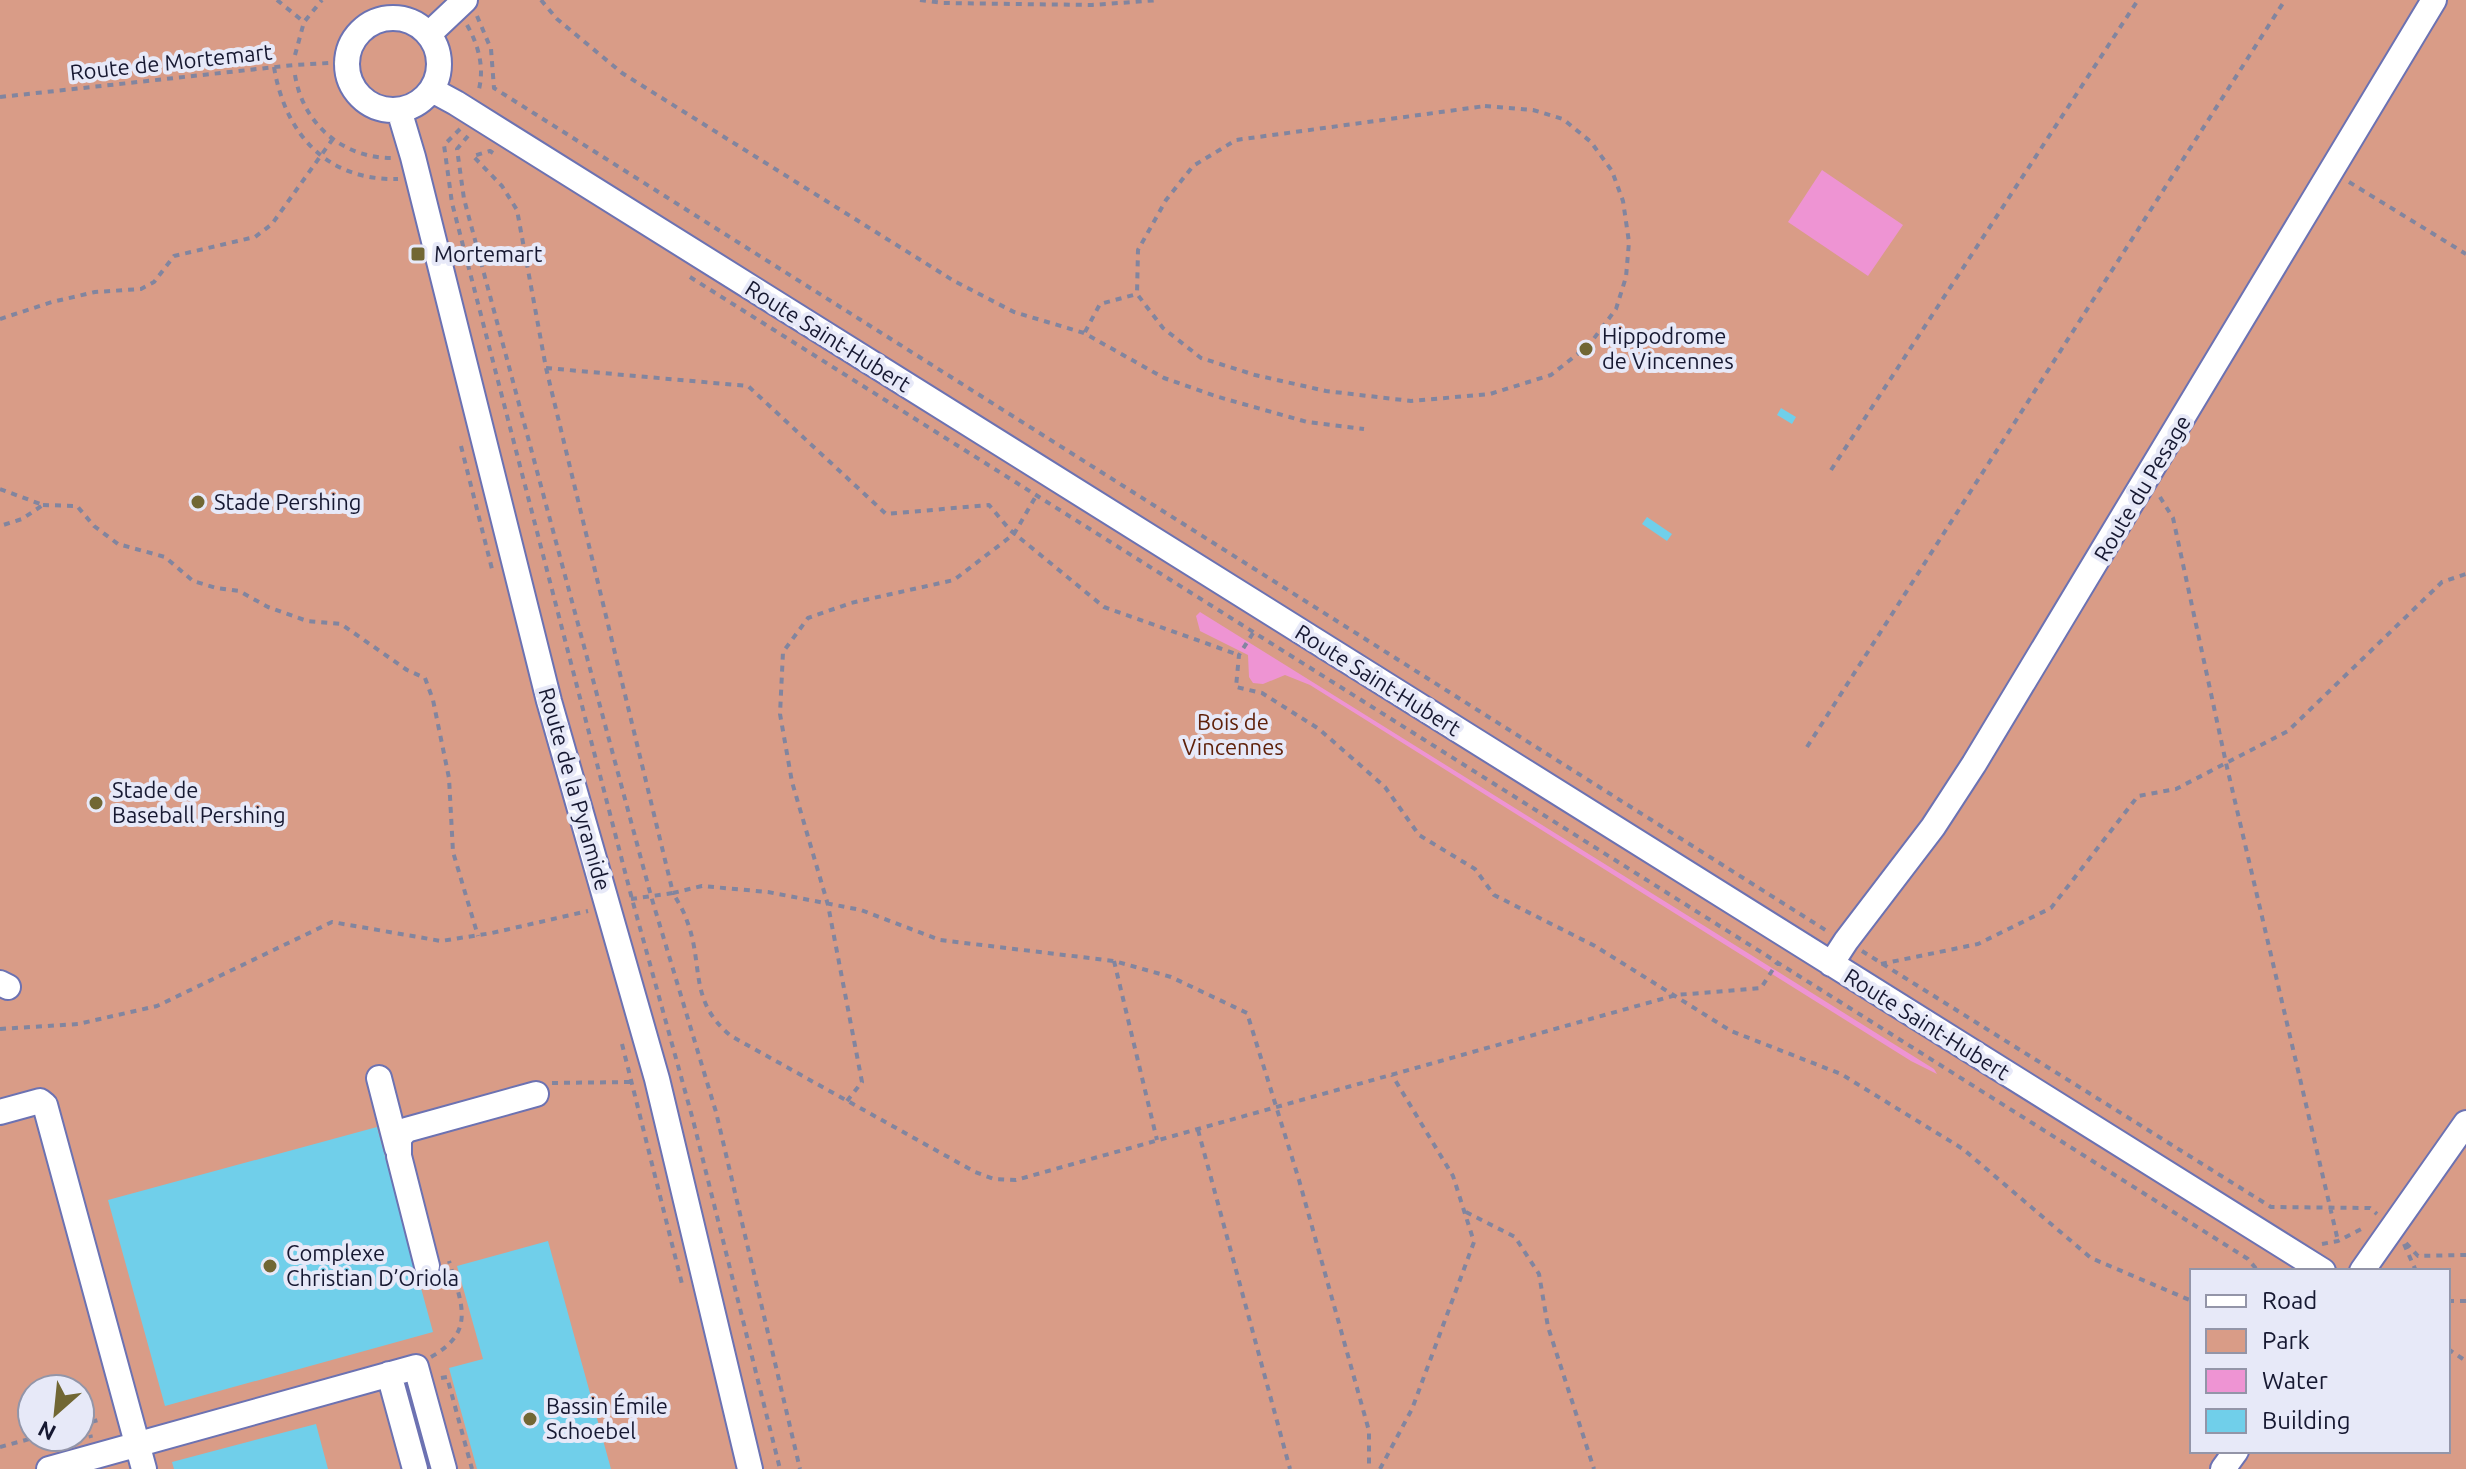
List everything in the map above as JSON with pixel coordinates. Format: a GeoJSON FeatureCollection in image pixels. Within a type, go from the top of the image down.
{"type":"FeatureCollection","features":[{"type":"Feature","properties":{"kind":"street","name":"Route du Pesage"},"geometry":{"type":"LineString","coordinates":[[1831,964],[1933,827],[2149,478],[2434,0]]}},
{"type":"Feature","properties":{"kind":"street"},"geometry":{"type":"LineString","coordinates":[[380,9],[415,22],[429,34],[440,60],[438,74],[432,90],[418,103],[399,110],[375,106],[360,96],[350,82],[346,62],[349,47],[357,33],[380,9]]}},
{"type":"Feature","properties":{"kind":"street"},"geometry":{"type":"LineString","coordinates":[[429,34],[468,12]]}},
{"type":"Feature","properties":{"kind":"street","name":"Route Saint-Hubert"},"geometry":{"type":"LineString","coordinates":[[432,90],[2320,1269]]}},
{"type":"Feature","properties":{"kind":"street","name":"Route de la Pyramide"},"geometry":{"type":"LineString","coordinates":[[399,110],[549,701],[657,1079],[750,1469]]}},
{"type":"Feature","properties":{"kind":"street"},"geometry":{"type":"LineString","coordinates":[[379,1078],[427,1266]]}},
{"type":"Feature","properties":{"kind":"street"},"geometry":{"type":"LineString","coordinates":[[397,1148],[399,1138],[406,1130],[536,1094]]}},
{"type":"Feature","properties":{"kind":"street"},"geometry":{"type":"LineString","coordinates":[[0,1112],[40,1101],[45,1105],[144,1469]]}},
{"type":"Feature","properties":{"kind":"street"},"geometry":{"type":"LineString","coordinates":[[2363,1269],[2466,1123]]}},
{"type":"Feature","properties":{"kind":"street"},"geometry":{"type":"LineString","coordinates":[[49,1469],[416,1367],[444,1469]]}},
{"type":"Feature","properties":{"kind":"street"},"geometry":{"type":"LineString","coordinates":[[389,1374],[415,1469]]}},
{"type":"Feature","properties":{"kind":"path"},"geometry":{"type":"LineString","coordinates":[[277,0],[304,22]]}},
{"type":"Feature","properties":{"kind":"path"},"geometry":{"type":"LineString","coordinates":[[295,55],[304,22],[322,0]]}},
{"type":"Feature","properties":{"kind":"path"},"geometry":{"type":"LineString","coordinates":[[541,0],[557,19],[622,73],[941,273],[1014,312],[1084,333],[1164,378],[1215,396],[1307,422],[1364,429]]}},
{"type":"Feature","properties":{"kind":"path"},"geometry":{"type":"LineString","coordinates":[[920,0],[1092,5],[1159,0]]}},
{"type":"Feature","properties":{"kind":"path"},"geometry":{"type":"LineString","coordinates":[[1831,470],[2138,0]]}},
{"type":"Feature","properties":{"kind":"path"},"geometry":{"type":"LineString","coordinates":[[1807,747],[2285,0]]}},
{"type":"Feature","properties":{"kind":"path"},"geometry":{"type":"LineString","coordinates":[[468,12],[480,55],[482,81],[476,100]]}},
{"type":"Feature","properties":{"kind":"path"},"geometry":{"type":"LineString","coordinates":[[468,12],[482,22],[491,49],[494,88],[2271,1207],[2370,1208],[2418,1256],[2466,1255]]}},
{"type":"Feature","properties":{"kind":"path","name":"Route de Mortemart"},"geometry":{"type":"LineString","coordinates":[[0,97],[346,62]]}},
{"type":"Feature","properties":{"kind":"path"},"geometry":{"type":"LineString","coordinates":[[274,67],[277,86],[303,141],[321,157],[341,168],[380,180],[399,179]]}},
{"type":"Feature","properties":{"kind":"path"},"geometry":{"type":"LineString","coordinates":[[295,75],[310,115],[332,140],[353,152],[374,158],[401,157]]}},
{"type":"Feature","properties":{"kind":"path"},"geometry":{"type":"LineString","coordinates":[[1485,106],[1533,110],[1563,119],[1591,142],[1612,171],[1623,201],[1629,242],[1626,277],[1616,309],[1589,345],[1551,375],[1490,394],[1411,401],[1326,391],[1255,375],[1201,358],[1163,328],[1137,294],[1138,250],[1166,200],[1193,166],[1236,140],[1485,106]]}},
{"type":"Feature","properties":{"kind":"path","name":"Route de la Pyramide"},"geometry":{"type":"LineString","coordinates":[[466,122],[444,145],[452,203],[632,899],[685,1091],[780,1469]]}},
{"type":"Feature","properties":{"kind":"path"},"geometry":{"type":"LineString","coordinates":[[471,133],[457,149],[464,199],[651,896],[716,1112],[800,1469]]}},
{"type":"Feature","properties":{"kind":"path"},"geometry":{"type":"LineString","coordinates":[[0,319],[95,292],[141,289],[154,282],[174,256],[255,237],[272,224],[332,140]]}},
{"type":"Feature","properties":{"kind":"path"},"geometry":{"type":"LineString","coordinates":[[503,159],[490,151],[473,156],[502,186],[517,210],[546,368],[673,893],[688,923],[697,977],[714,1022],[731,1036],[932,1150],[994,1179],[1016,1180],[1676,995],[1761,988],[1776,965]]}},
{"type":"Feature","properties":{"kind":"path"},"geometry":{"type":"LineString","coordinates":[[2332,171],[2466,254]]}},
{"type":"Feature","properties":{"kind":"path"},"geometry":{"type":"LineString","coordinates":[[689,276],[1251,635],[2248,1259],[2256,1269]]}},
{"type":"Feature","properties":{"kind":"path"},"geometry":{"type":"LineString","coordinates":[[1084,333],[1100,304],[1137,294]]}},
{"type":"Feature","properties":{"kind":"path"},"geometry":{"type":"LineString","coordinates":[[546,368],[748,386],[886,514],[989,505],[1014,534],[1104,607],[1239,655]]}},
{"type":"Feature","properties":{"kind":"path"},"geometry":{"type":"LineString","coordinates":[[2149,478],[2173,518],[2226,763],[2338,1241]]}},
{"type":"Feature","properties":{"kind":"path"},"geometry":{"type":"LineString","coordinates":[[0,489],[43,505],[77,506],[94,526],[118,544],[165,557],[193,581],[239,591],[268,607],[307,621],[341,624],[407,670],[425,678],[433,700],[449,778],[453,852],[478,936]]}},
{"type":"Feature","properties":{"kind":"path"},"geometry":{"type":"LineString","coordinates":[[847,1101],[862,1082],[828,905],[787,755],[780,714],[783,652],[808,618],[851,603],[954,580],[1014,534],[1036,496]]}},
{"type":"Feature","properties":{"kind":"path"},"geometry":{"type":"LineString","coordinates":[[0,526],[22,519],[43,505]]}},
{"type":"Feature","properties":{"kind":"path"},"geometry":{"type":"LineString","coordinates":[[1855,979],[1882,963],[1978,944],[2051,908],[2138,796],[2176,789],[2288,731],[2442,582],[2466,574]]}},
{"type":"Feature","properties":{"kind":"path"},"geometry":{"type":"LineString","coordinates":[[1251,635],[1239,655],[1236,687],[1262,693],[1319,729],[1385,787],[1419,835],[1475,869],[1494,895],[1595,946],[1731,1031],[1841,1074],[1963,1149],[2091,1258],[2190,1300]]}},
{"type":"Feature","properties":{"kind":"path"},"geometry":{"type":"LineString","coordinates":[[625,901],[702,886],[768,892],[861,910],[940,940],[1114,961],[1171,977],[1247,1013],[1369,1431],[1369,1469]]}},
{"type":"Feature","properties":{"kind":"path"},"geometry":{"type":"LineString","coordinates":[[0,1029],[78,1024],[157,1006],[332,922],[441,941],[478,936],[593,909]]}},
{"type":"Feature","properties":{"kind":"path"},"geometry":{"type":"LineString","coordinates":[[1114,961],[1157,1140]]}},
{"type":"Feature","properties":{"kind":"path"},"geometry":{"type":"LineString","coordinates":[[1380,1469],[1412,1409],[1474,1242],[1453,1176],[1392,1075]]}},
{"type":"Feature","properties":{"kind":"path"},"geometry":{"type":"LineString","coordinates":[[536,1094],[553,1082],[657,1079]]}},
{"type":"Feature","properties":{"kind":"path"},"geometry":{"type":"LineString","coordinates":[[1198,1130],[1290,1469]]}},
{"type":"Feature","properties":{"kind":"path"},"geometry":{"type":"LineString","coordinates":[[1464,1211],[1515,1237],[1539,1274],[1548,1327],[1594,1469]]}},
{"type":"Feature","properties":{"kind":"path"},"geometry":{"type":"LineString","coordinates":[[2291,1250],[2338,1241],[2378,1221],[2391,1229]]}},
{"type":"Feature","properties":{"kind":"path"},"geometry":{"type":"LineString","coordinates":[[420,1383],[447,1377],[472,1469]]}},
{"type":"Feature","properties":{"kind":"path"},"geometry":{"type":"LineString","coordinates":[[96,1421],[102,1419]]}},
{"type":"Feature","properties":{"kind":"green space","name":"Bois de Vincennes"},"geometry":{"type":"Polygon","coordinates":[[[0,0],[2466,0],[2466,1469],[0,1469],[0,0]]]}},
{"type":"Feature","properties":{"kind":"water"},"geometry":{"type":"Polygon","coordinates":[[[1822,170],[1903,225],[1868,276],[1788,222],[1822,170]]]}},
{"type":"Feature","properties":{"kind":"water"},"geometry":{"type":"Polygon","coordinates":[[[1200,612],[1934,1069],[1937,1074],[1911,1061],[1310,685],[1285,675],[1263,684],[1253,683],[1249,677],[1248,655],[1200,631],[1196,616],[1200,612]]]}},
{"type":"Feature","properties":{"kind":"building"},"geometry":{"type":"Polygon","coordinates":[[[1781,408],[1796,417],[1792,424],[1777,415],[1781,408]]]}},
{"type":"Feature","properties":{"kind":"building"},"geometry":{"type":"Polygon","coordinates":[[[1647,517],[1672,534],[1667,541],[1642,524],[1647,517]]]}},
{"type":"Feature","properties":{"kind":"building","name":"Complexe Christian D’Oriola"},"geometry":{"type":"Polygon","coordinates":[[[377,1127],[433,1332],[165,1406],[108,1200],[377,1127]]]}},
{"type":"Feature","properties":{"kind":"building","name":"Bassin Émile Schoebel"},"geometry":{"type":"Polygon","coordinates":[[[548,1241],[611,1469],[477,1469],[449,1368],[483,1359],[457,1266],[548,1241]]]}},
{"type":"Feature","properties":{"kind":"building"},"geometry":{"type":"Polygon","coordinates":[[[316,1424],[328,1469],[174,1469],[172,1462],[316,1424]]]}},
{"type":"Feature","properties":{"kind":"place","name":"Mortemart"},"geometry":{"type":"Point","coordinates":[418,254]}},
{"type":"Feature","properties":{"kind":"place","name":"Hippodrome de Vincennes"},"geometry":{"type":"Point","coordinates":[1586,349]}},
{"type":"Feature","properties":{"kind":"place","name":"Stade Pershing"},"geometry":{"type":"Point","coordinates":[198,502]}},
{"type":"Feature","properties":{"kind":"place","name":"Stade de Baseball Pershing"},"geometry":{"type":"Point","coordinates":[96,803]}},
{"type":"Feature","properties":{"kind":"place","name":"Complexe Christian D’Oriola"},"geometry":{"type":"Point","coordinates":[270,1266]}},
{"type":"Feature","properties":{"kind":"place","name":"Bassin Émile Schoebel"},"geometry":{"type":"Point","coordinates":[530,1419]}}]}
